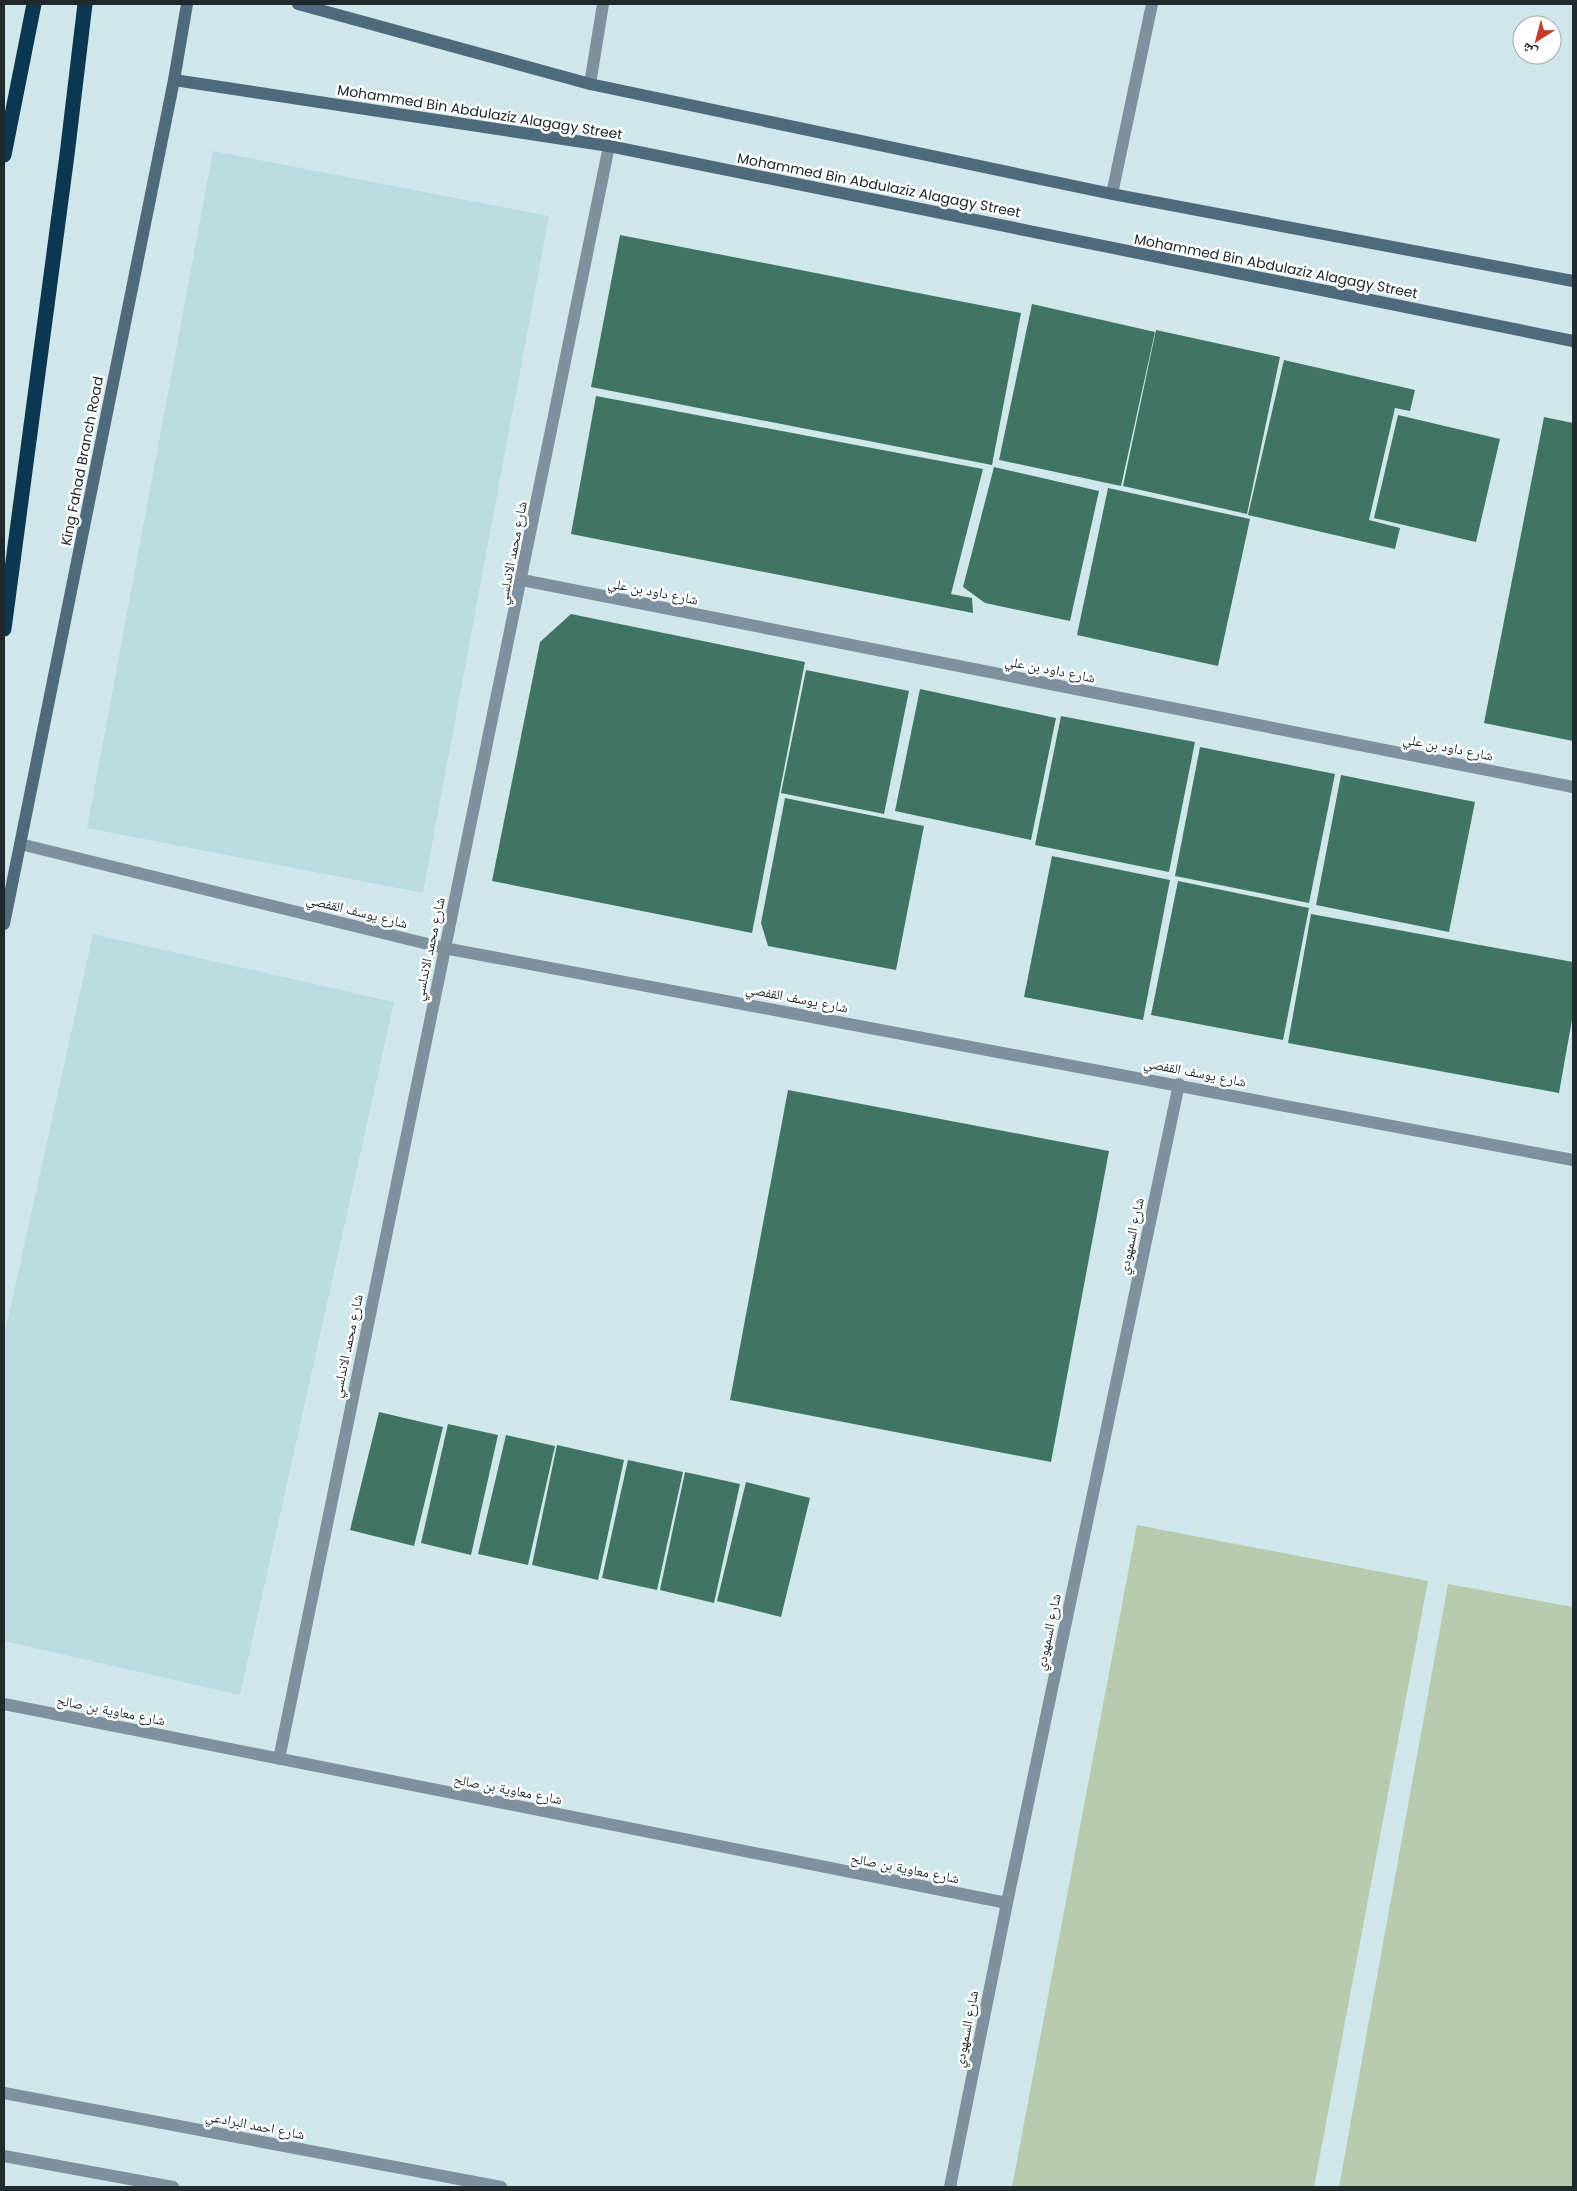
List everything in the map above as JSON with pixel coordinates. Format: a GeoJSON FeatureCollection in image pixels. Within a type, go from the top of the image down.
{"type":"FeatureCollection","features":[{"type":"Feature","properties":{"kind":"highway"},"geometry":{"type":"LineString","coordinates":[[4,155],[34,4]]}},
{"type":"Feature","properties":{"kind":"highway"},"geometry":{"type":"LineString","coordinates":[[4,628],[62,194],[85,4]]}},
{"type":"Feature","properties":{"kind":"street","name":"King Fahad Branch Road"},"geometry":{"type":"LineString","coordinates":[[4,924],[174,80],[187,4]]}},
{"type":"Feature","properties":{"kind":"street"},"geometry":{"type":"LineString","coordinates":[[298,4],[590,84],[1112,194],[1573,281]]}},
{"type":"Feature","properties":{"kind":"street"},"geometry":{"type":"LineString","coordinates":[[590,84],[603,4]]}},
{"type":"Feature","properties":{"kind":"street"},"geometry":{"type":"LineString","coordinates":[[1112,194],[1152,4]]}},
{"type":"Feature","properties":{"kind":"street","name":"Mohammed Bin Abdulaziz Alagagy Street"},"geometry":{"type":"LineString","coordinates":[[174,80],[609,146],[1573,341]]}},
{"type":"Feature","properties":{"kind":"street","name":"شارع محمد الاندلسي"},"geometry":{"type":"LineString","coordinates":[[278,1759],[444,948],[522,580],[609,146]]}},
{"type":"Feature","properties":{"kind":"street","name":"شارع داود بن علي"},"geometry":{"type":"LineString","coordinates":[[522,580],[1573,787]]}},
{"type":"Feature","properties":{"kind":"street","name":"شارع يوسف القفصي"},"geometry":{"type":"LineString","coordinates":[[20,844],[444,948],[1179,1084],[1573,1160]]}},
{"type":"Feature","properties":{"kind":"street","name":"شارع السمهودي"},"geometry":{"type":"LineString","coordinates":[[950,2187],[1007,1903],[1179,1084]]}},
{"type":"Feature","properties":{"kind":"street","name":"شارع معاوية بن صالح"},"geometry":{"type":"LineString","coordinates":[[4,1704],[1007,1903]]}},
{"type":"Feature","properties":{"kind":"street","name":"شارع احمد البرادعي"},"geometry":{"type":"LineString","coordinates":[[4,2092],[501,2187]]}},
{"type":"Feature","properties":{"kind":"street"},"geometry":{"type":"LineString","coordinates":[[4,2156],[173,2187]]}},
{"type":"Feature","properties":{"kind":"shaded area"},"geometry":{"type":"Polygon","coordinates":[[[213,151],[549,216],[423,893],[87,828],[213,151]]]}},
{"type":"Feature","properties":{"kind":"shaded area"},"geometry":{"type":"Polygon","coordinates":[[[93,934],[394,1002],[240,1695],[4,1641],[4,1337],[93,934]]]}},
{"type":"Feature","properties":{"kind":"green space"},"geometry":{"type":"Polygon","coordinates":[[[1137,1525],[1428,1581],[1314,2187],[1012,2187],[1137,1525]]]}},
{"type":"Feature","properties":{"kind":"green space"},"geometry":{"type":"Polygon","coordinates":[[[1448,1584],[1573,1607],[1573,2187],[1339,2187],[1448,1584]]]}},
{"type":"Feature","properties":{"kind":"building"},"geometry":{"type":"Polygon","coordinates":[[[620,235],[1021,313],[992,465],[591,387],[620,235]]]}},
{"type":"Feature","properties":{"kind":"building"},"geometry":{"type":"Polygon","coordinates":[[[1032,304],[1155,332],[1121,486],[999,460],[1032,304]]]}},
{"type":"Feature","properties":{"kind":"building"},"geometry":{"type":"Polygon","coordinates":[[[1156,330],[1280,357],[1247,514],[1123,486],[1156,330]]]}},
{"type":"Feature","properties":{"kind":"building"},"geometry":{"type":"Polygon","coordinates":[[[1284,360],[1415,390],[1410,411],[1395,408],[1369,520],[1400,528],[1395,549],[1248,515],[1284,360]]]}},
{"type":"Feature","properties":{"kind":"building"},"geometry":{"type":"Polygon","coordinates":[[[596,396],[983,469],[951,594],[972,598],[973,613],[571,534],[596,396]]]}},
{"type":"Feature","properties":{"kind":"building"},"geometry":{"type":"Polygon","coordinates":[[[1398,415],[1500,439],[1476,542],[1374,518],[1398,415]]]}},
{"type":"Feature","properties":{"kind":"building"},"geometry":{"type":"Polygon","coordinates":[[[1544,417],[1573,423],[1573,741],[1484,723],[1544,417]]]}},
{"type":"Feature","properties":{"kind":"building"},"geometry":{"type":"Polygon","coordinates":[[[994,467],[1099,491],[1070,621],[985,603],[963,587],[994,467]]]}},
{"type":"Feature","properties":{"kind":"building"},"geometry":{"type":"Polygon","coordinates":[[[1108,488],[1250,519],[1218,666],[1077,635],[1108,488]]]}},
{"type":"Feature","properties":{"kind":"building"},"geometry":{"type":"Polygon","coordinates":[[[571,614],[805,662],[752,933],[492,881],[540,642],[571,614]]]}},
{"type":"Feature","properties":{"kind":"building"},"geometry":{"type":"Polygon","coordinates":[[[806,670],[909,691],[884,814],[781,793],[806,670]]]}},
{"type":"Feature","properties":{"kind":"building"},"geometry":{"type":"Polygon","coordinates":[[[920,689],[1056,718],[1031,840],[895,811],[920,689]]]}},
{"type":"Feature","properties":{"kind":"building"},"geometry":{"type":"Polygon","coordinates":[[[1061,716],[1195,742],[1169,872],[1035,845],[1061,716]]]}},
{"type":"Feature","properties":{"kind":"building"},"geometry":{"type":"Polygon","coordinates":[[[1200,747],[1335,774],[1309,903],[1175,876],[1200,747]]]}},
{"type":"Feature","properties":{"kind":"building"},"geometry":{"type":"Polygon","coordinates":[[[1341,775],[1475,802],[1449,932],[1316,905],[1341,775]]]}},
{"type":"Feature","properties":{"kind":"building"},"geometry":{"type":"Polygon","coordinates":[[[785,798],[924,826],[896,970],[768,946],[761,923],[785,798]]]}},
{"type":"Feature","properties":{"kind":"building"},"geometry":{"type":"Polygon","coordinates":[[[1052,856],[1170,880],[1143,1020],[1024,997],[1052,856]]]}},
{"type":"Feature","properties":{"kind":"building"},"geometry":{"type":"Polygon","coordinates":[[[1178,881],[1309,908],[1283,1040],[1151,1015],[1178,881]]]}},
{"type":"Feature","properties":{"kind":"building"},"geometry":{"type":"Polygon","coordinates":[[[1311,914],[1573,962],[1573,1014],[1559,1093],[1288,1043],[1311,914]]]}},
{"type":"Feature","properties":{"kind":"building"},"geometry":{"type":"Polygon","coordinates":[[[788,1090],[1109,1151],[1051,1462],[730,1400],[788,1090]]]}},
{"type":"Feature","properties":{"kind":"building"},"geometry":{"type":"Polygon","coordinates":[[[379,1412],[443,1427],[414,1546],[350,1530],[379,1412]]]}},
{"type":"Feature","properties":{"kind":"building"},"geometry":{"type":"Polygon","coordinates":[[[448,1424],[498,1435],[471,1555],[421,1543],[448,1424]]]}},
{"type":"Feature","properties":{"kind":"building"},"geometry":{"type":"Polygon","coordinates":[[[506,1435],[555,1446],[528,1565],[478,1554],[506,1435]]]}},
{"type":"Feature","properties":{"kind":"building"},"geometry":{"type":"Polygon","coordinates":[[[557,1445],[624,1460],[598,1580],[532,1565],[557,1445]]]}},
{"type":"Feature","properties":{"kind":"building"},"geometry":{"type":"Polygon","coordinates":[[[628,1460],[683,1472],[657,1590],[602,1578],[628,1460]]]}},
{"type":"Feature","properties":{"kind":"building"},"geometry":{"type":"Polygon","coordinates":[[[685,1472],[740,1484],[714,1603],[660,1590],[685,1472]]]}},
{"type":"Feature","properties":{"kind":"building"},"geometry":{"type":"Polygon","coordinates":[[[746,1482],[810,1498],[781,1617],[717,1601],[746,1482]]]}}]}
